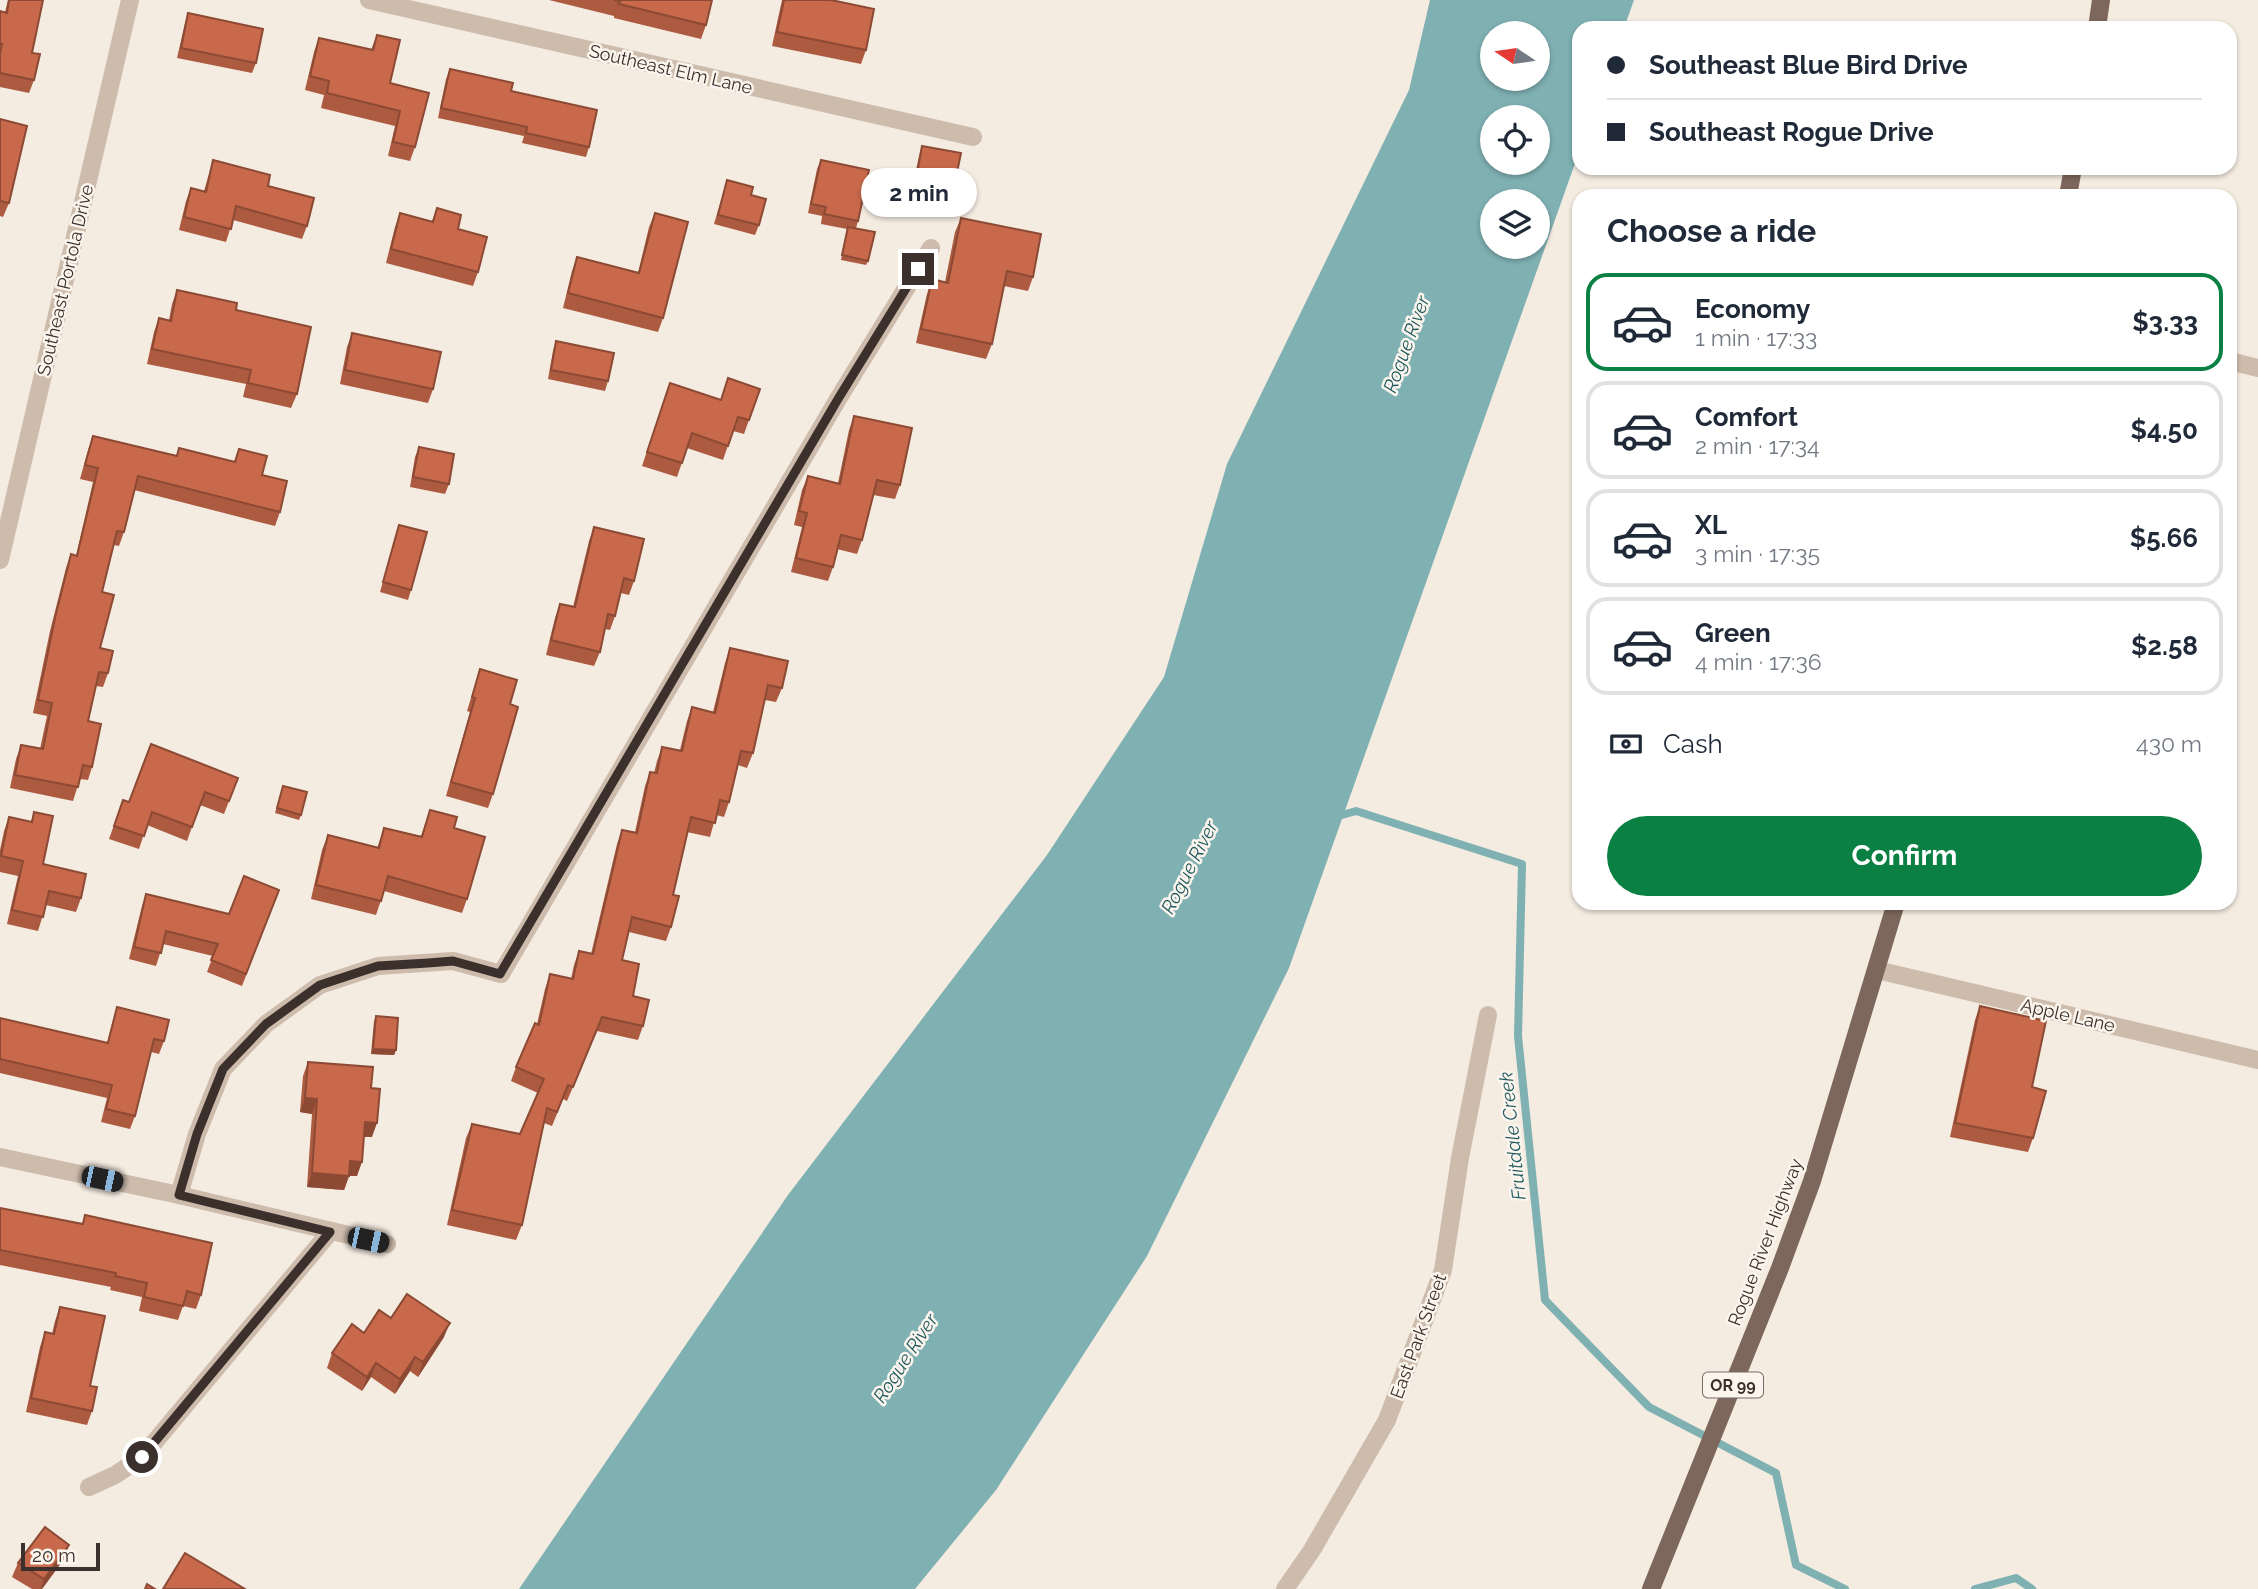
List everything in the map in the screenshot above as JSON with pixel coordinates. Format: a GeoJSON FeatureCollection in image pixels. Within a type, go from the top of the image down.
{"type":"FeatureCollection","features":[{"type":"Feature","properties":{"kind":"main road"},"geometry":{"type":"LineString","coordinates":[[2098,21],[2101,0]]}},
{"type":"Feature","properties":{"kind":"main road","name":"Rogue River Highway"},"geometry":{"type":"LineString","coordinates":[[1651,1589],[1775,1281],[1812,1181],[1894,910]]}},
{"type":"Feature","properties":{"kind":"street","name":"Southeast Portola Drive"},"geometry":{"type":"LineString","coordinates":[[0,560],[130,0]]}},
{"type":"Feature","properties":{"kind":"street","name":"Southeast Elm Lane"},"geometry":{"type":"LineString","coordinates":[[369,0],[973,137]]}},
{"type":"Feature","properties":{"kind":"street"},"geometry":{"type":"LineString","coordinates":[[179,1195],[197,1134],[223,1069],[266,1024],[320,985],[378,966],[453,961],[500,974],[838,399],[931,248]]}},
{"type":"Feature","properties":{"kind":"street"},"geometry":{"type":"LineString","coordinates":[[2237,363],[2258,368]]}},
{"type":"Feature","properties":{"kind":"street","name":"Apple Lane"},"geometry":{"type":"LineString","coordinates":[[1877,970],[2258,1060]]}},
{"type":"Feature","properties":{"kind":"street","name":"East Park Street"},"geometry":{"type":"LineString","coordinates":[[1285,1589],[1312,1550],[1387,1420],[1443,1270],[1460,1158],[1488,1015]]}},
{"type":"Feature","properties":{"kind":"street"},"geometry":{"type":"LineString","coordinates":[[0,1157],[179,1195],[387,1244]]}},
{"type":"Feature","properties":{"kind":"street"},"geometry":{"type":"LineString","coordinates":[[89,1487],[115,1475],[142,1457],[330,1232]]}},
{"type":"Feature","properties":{"kind":"water","name":"Rogue River"},"geometry":{"type":"Polygon","coordinates":[[[1430,0],[1634,0],[1626,21],[1572,21],[1572,172],[1550,234],[1550,189],[1480,189],[1480,259],[1541,259],[1289,968],[1147,1256],[996,1490],[915,1589],[519,1589],[788,1195],[1047,855],[1164,677],[1227,464],[1409,90],[1430,0]]]}},
{"type":"Feature","properties":{"kind":"building"},"geometry":{"type":"Polygon","coordinates":[[[9,0],[43,0],[32,53],[40,54],[34,80],[0,73],[0,11],[7,13],[9,0]]]}},
{"type":"Feature","properties":{"kind":"building"},"geometry":{"type":"Polygon","coordinates":[[[614,0],[712,0],[706,25],[619,4],[620,1],[614,0]]]}},
{"type":"Feature","properties":{"kind":"building"},"geometry":{"type":"Polygon","coordinates":[[[784,0],[831,0],[874,9],[866,50],[777,32],[784,0]]]}},
{"type":"Feature","properties":{"kind":"building"},"geometry":{"type":"Polygon","coordinates":[[[188,13],[263,29],[256,63],[181,48],[188,13]]]}},
{"type":"Feature","properties":{"kind":"building"},"geometry":{"type":"Polygon","coordinates":[[[377,35],[400,40],[390,83],[429,93],[415,147],[393,142],[400,111],[327,93],[329,81],[310,76],[319,38],[373,50],[377,35]]]}},
{"type":"Feature","properties":{"kind":"building"},"geometry":{"type":"Polygon","coordinates":[[[450,69],[513,83],[511,91],[597,110],[589,147],[526,133],[527,127],[441,108],[450,69]]]}},
{"type":"Feature","properties":{"kind":"building"},"geometry":{"type":"Polygon","coordinates":[[[0,119],[27,126],[9,203],[0,201],[0,119]]]}},
{"type":"Feature","properties":{"kind":"building"},"geometry":{"type":"Polygon","coordinates":[[[922,146],[961,153],[953,192],[915,185],[922,146]]]}},
{"type":"Feature","properties":{"kind":"building"},"geometry":{"type":"Polygon","coordinates":[[[213,160],[270,175],[268,186],[314,198],[307,226],[236,206],[231,229],[184,217],[191,188],[206,192],[213,160]]]}},
{"type":"Feature","properties":{"kind":"building"},"geometry":{"type":"Polygon","coordinates":[[[821,160],[869,170],[858,221],[824,214],[826,207],[811,204],[821,160]]]}},
{"type":"Feature","properties":{"kind":"building"},"geometry":{"type":"Polygon","coordinates":[[[727,180],[753,187],[751,195],[766,199],[759,225],[718,215],[727,180]]]}},
{"type":"Feature","properties":{"kind":"building"},"geometry":{"type":"Polygon","coordinates":[[[437,208],[461,215],[458,229],[487,237],[478,272],[391,249],[400,213],[433,222],[437,208]]]}},
{"type":"Feature","properties":{"kind":"building"},"geometry":{"type":"Polygon","coordinates":[[[655,213],[688,222],[663,318],[568,293],[577,257],[639,273],[655,213]]]}},
{"type":"Feature","properties":{"kind":"building"},"geometry":{"type":"Polygon","coordinates":[[[961,218],[1041,234],[1033,277],[1007,271],[992,344],[921,329],[932,279],[948,283],[961,218]]]}},
{"type":"Feature","properties":{"kind":"building"},"geometry":{"type":"Polygon","coordinates":[[[848,227],[875,232],[868,261],[842,255],[848,227]]]}},
{"type":"Feature","properties":{"kind":"building"},"geometry":{"type":"Polygon","coordinates":[[[177,290],[237,303],[236,310],[311,327],[297,394],[248,383],[251,370],[152,349],[159,318],[171,321],[177,290]]]}},
{"type":"Feature","properties":{"kind":"building"},"geometry":{"type":"Polygon","coordinates":[[[352,333],[441,352],[433,389],[345,370],[352,333]]]}},
{"type":"Feature","properties":{"kind":"building"},"geometry":{"type":"Polygon","coordinates":[[[556,341],[614,353],[608,381],[551,370],[556,341]]]}},
{"type":"Feature","properties":{"kind":"building"},"geometry":{"type":"Polygon","coordinates":[[[728,378],[760,389],[749,420],[738,417],[728,446],[692,433],[682,463],[647,452],[670,383],[721,400],[728,378]]]}},
{"type":"Feature","properties":{"kind":"building"},"geometry":{"type":"Polygon","coordinates":[[[854,416],[912,428],[900,485],[877,480],[862,540],[841,535],[833,567],[796,558],[807,513],[799,511],[808,476],[840,484],[854,416]]]}},
{"type":"Feature","properties":{"kind":"building"},"geometry":{"type":"Polygon","coordinates":[[[93,436],[177,456],[179,448],[235,462],[239,449],[267,456],[262,475],[287,481],[280,512],[138,476],[124,532],[117,531],[102,592],[114,595],[100,648],[113,651],[108,673],[99,672],[88,721],[101,724],[92,767],[83,765],[78,787],[15,775],[21,745],[43,749],[52,703],[38,700],[71,554],[77,556],[98,468],[85,465],[93,436]]]}},
{"type":"Feature","properties":{"kind":"building"},"geometry":{"type":"Polygon","coordinates":[[[419,447],[454,454],[449,484],[413,477],[419,447]]]}},
{"type":"Feature","properties":{"kind":"building"},"geometry":{"type":"Polygon","coordinates":[[[399,525],[427,532],[411,590],[383,582],[399,525]]]}},
{"type":"Feature","properties":{"kind":"building"},"geometry":{"type":"Polygon","coordinates":[[[594,527],[644,539],[634,581],[624,578],[615,616],[608,614],[600,652],[551,640],[560,604],[575,607],[594,527]]]}},
{"type":"Feature","properties":{"kind":"building"},"geometry":{"type":"Polygon","coordinates":[[[730,648],[788,661],[782,688],[768,685],[753,753],[741,751],[729,802],[720,800],[715,823],[691,817],[673,895],[679,896],[671,927],[632,917],[622,960],[639,964],[633,996],[649,1000],[643,1026],[602,1017],[573,1087],[568,1085],[557,1112],[547,1108],[522,1225],[452,1210],[472,1124],[520,1134],[544,1079],[516,1067],[535,1023],[539,1025],[550,974],[573,979],[579,951],[593,954],[622,830],[637,833],[650,772],[657,773],[662,747],[682,751],[692,707],[715,713],[730,648]]]}},
{"type":"Feature","properties":{"kind":"building"},"geometry":{"type":"Polygon","coordinates":[[[480,669],[517,680],[510,704],[518,707],[493,794],[451,782],[475,698],[472,697],[480,669]]]}},
{"type":"Feature","properties":{"kind":"building"},"geometry":{"type":"Polygon","coordinates":[[[151,744],[238,778],[229,801],[205,792],[192,827],[152,812],[144,836],[114,826],[123,800],[129,802],[151,744]]]}},
{"type":"Feature","properties":{"kind":"building"},"geometry":{"type":"Polygon","coordinates":[[[283,786],[307,792],[301,815],[277,808],[283,786]]]}},
{"type":"Feature","properties":{"kind":"building"},"geometry":{"type":"Polygon","coordinates":[[[430,810],[457,817],[454,828],[485,837],[467,899],[388,876],[381,901],[316,885],[328,835],[379,848],[384,828],[422,837],[430,810]]]}},
{"type":"Feature","properties":{"kind":"building"},"geometry":{"type":"Polygon","coordinates":[[[34,812],[53,816],[43,864],[86,874],[81,898],[49,891],[43,917],[12,910],[23,861],[1,856],[9,817],[32,822],[34,812]]]}},
{"type":"Feature","properties":{"kind":"building"},"geometry":{"type":"Polygon","coordinates":[[[244,876],[279,890],[246,974],[211,960],[218,944],[166,931],[161,953],[134,947],[146,894],[229,914],[244,876]]]}},
{"type":"Feature","properties":{"kind":"building"},"geometry":{"type":"Polygon","coordinates":[[[1980,1006],[2046,1021],[2032,1087],[2046,1091],[2033,1138],[1955,1123],[1980,1006]]]}},
{"type":"Feature","properties":{"kind":"building"},"geometry":{"type":"Polygon","coordinates":[[[117,1007],[169,1020],[164,1041],[154,1039],[135,1116],[106,1109],[112,1085],[0,1059],[0,1018],[108,1043],[117,1007]]]}},
{"type":"Feature","properties":{"kind":"building"},"geometry":{"type":"Polygon","coordinates":[[[376,1016],[398,1018],[396,1050],[373,1049],[376,1016]]]}},
{"type":"Feature","properties":{"kind":"building"},"geometry":{"type":"Polygon","coordinates":[[[308,1062],[373,1067],[371,1088],[380,1089],[377,1123],[365,1122],[362,1162],[350,1161],[349,1176],[312,1173],[317,1099],[305,1098],[308,1062]]]}},
{"type":"Feature","properties":{"kind":"building"},"geometry":{"type":"Polygon","coordinates":[[[0,1208],[83,1224],[85,1215],[212,1243],[201,1295],[187,1291],[183,1306],[144,1297],[147,1283],[115,1276],[116,1273],[0,1250],[0,1208]]]}},
{"type":"Feature","properties":{"kind":"building"},"geometry":{"type":"Polygon","coordinates":[[[407,1294],[450,1323],[423,1362],[415,1357],[400,1379],[376,1363],[367,1377],[332,1353],[352,1324],[364,1333],[379,1310],[391,1318],[407,1294]]]}},
{"type":"Feature","properties":{"kind":"building"},"geometry":{"type":"Polygon","coordinates":[[[60,1307],[105,1316],[90,1386],[97,1387],[92,1411],[31,1398],[45,1332],[54,1334],[60,1307]]]}},
{"type":"Feature","properties":{"kind":"building"},"geometry":{"type":"Polygon","coordinates":[[[45,1527],[69,1545],[44,1579],[18,1563],[45,1527]]]}},
{"type":"Feature","properties":{"kind":"building"},"geometry":{"type":"Polygon","coordinates":[[[185,1553],[245,1589],[163,1589],[185,1553]]]}},
{"type":"Feature","properties":{"kind":"waterway","name":"Fruitdale Creek"},"geometry":{"type":"LineString","coordinates":[[1335,817],[1356,811],[1522,864],[1518,1036],[1545,1300],[1649,1407],[1776,1473],[1796,1565],[1845,1589]]}},
{"type":"Feature","properties":{"kind":"waterway","name":"Fruitdale Creek"},"geometry":{"type":"LineString","coordinates":[[1975,1589],[2016,1578],[2032,1589]]}},
{"type":"Feature","properties":{"kind":"route"},"geometry":{"type":"LineString","coordinates":[[142,1457],[330,1232],[179,1195],[197,1134],[223,1069],[266,1024],[320,985],[378,966],[453,961],[500,974],[838,399],[918,269]]}}]}
